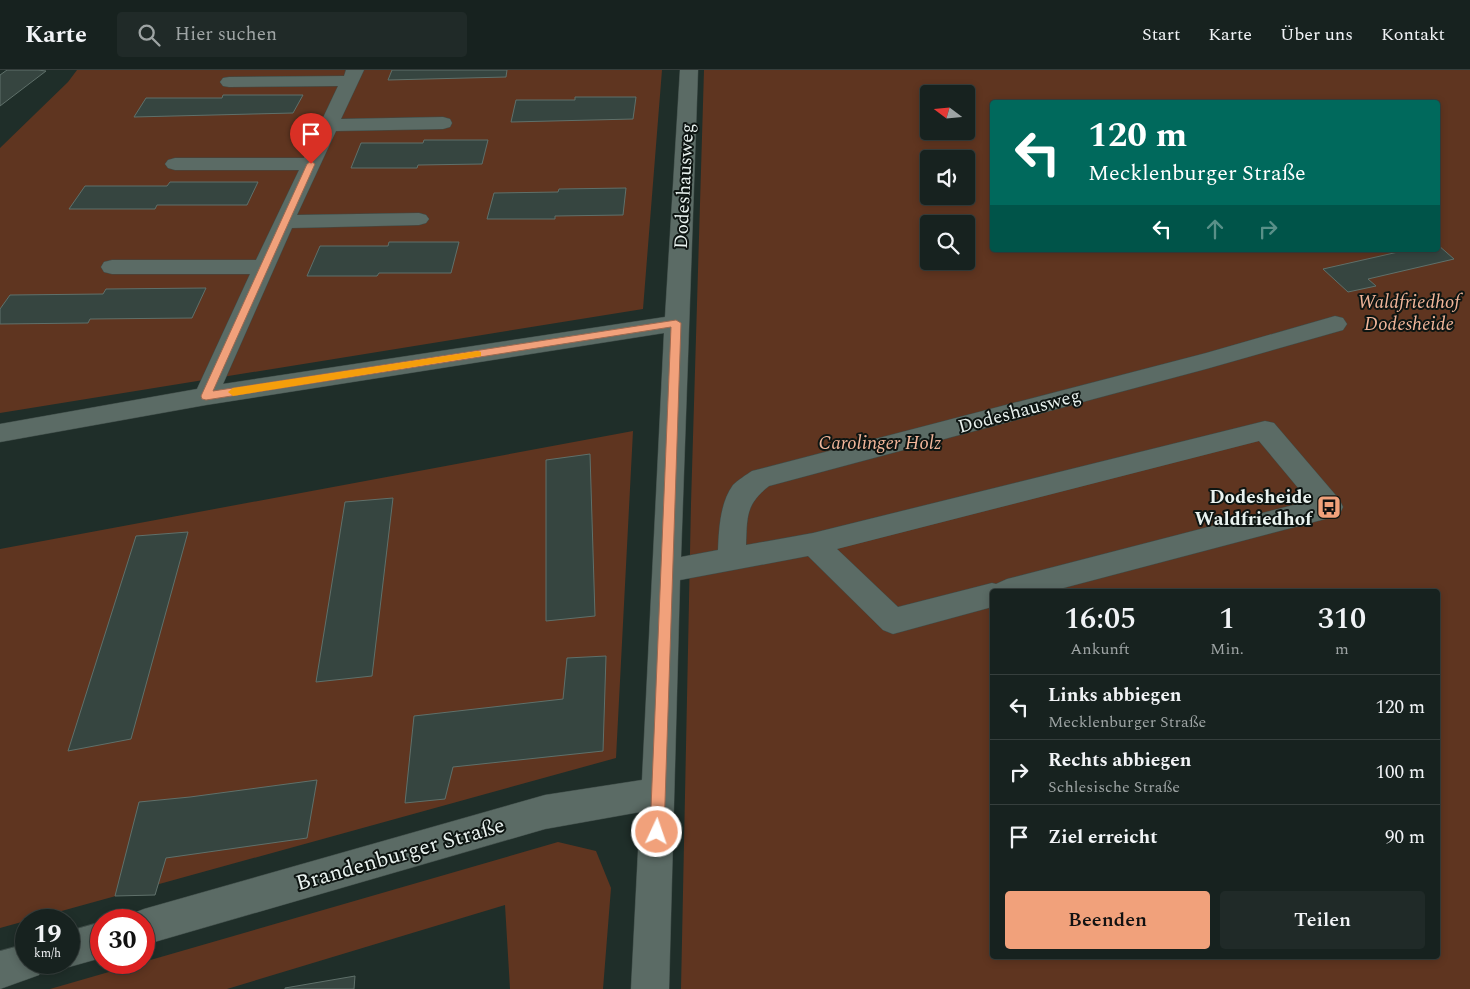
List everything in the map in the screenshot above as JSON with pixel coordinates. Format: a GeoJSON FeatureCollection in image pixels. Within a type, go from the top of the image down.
{"type":"FeatureCollection","features":[{"type":"Feature","properties":{"kind":"street","name":"Dodeshausweg"},"geometry":{"type":"LineString","coordinates":[[650,989],[676,323],[689,70]]}},
{"type":"Feature","properties":{"kind":"street"},"geometry":{"type":"LineString","coordinates":[[206,396],[263,267],[352,76],[229,82]]}},
{"type":"Feature","properties":{"kind":"street"},"geometry":{"type":"LineString","coordinates":[[330,124],[443,123]]}},
{"type":"Feature","properties":{"kind":"street"},"geometry":{"type":"LineString","coordinates":[[175,164],[311,164]]}},
{"type":"Feature","properties":{"kind":"street"},"geometry":{"type":"LineString","coordinates":[[284,222],[419,219]]}},
{"type":"Feature","properties":{"kind":"street"},"geometry":{"type":"LineString","coordinates":[[112,267],[263,267]]}},
{"type":"Feature","properties":{"kind":"street"},"geometry":{"type":"LineString","coordinates":[[0,433],[206,396],[676,323]]}},
{"type":"Feature","properties":{"kind":"street","name":"Dodeshausweg"},"geometry":{"type":"LineString","coordinates":[[732,559],[733,520],[744,492],[761,478],[1206,361],[1335,324]]}},
{"type":"Feature","properties":{"kind":"street"},"geometry":{"type":"LineString","coordinates":[[667,571],[813,544],[1265,430],[1328,506],[1016,589]]}},
{"type":"Feature","properties":{"kind":"street"},"geometry":{"type":"LineString","coordinates":[[813,544],[893,621],[990,596]]}},
{"type":"Feature","properties":{"kind":"street","name":"Brandenburger Straße"},"geometry":{"type":"LineString","coordinates":[[155,924],[545,812],[659,793]]}},
{"type":"Feature","properties":{"kind":"street"},"geometry":{"type":"LineString","coordinates":[[0,970],[15,965]]}},
{"type":"Feature","properties":{"kind":"green space"},"geometry":{"type":"Polygon","coordinates":[[[77,70],[662,70],[643,309],[0,413],[0,148],[68,82],[77,70]]]}},
{"type":"Feature","properties":{"kind":"green space","name":"Carolinger Holz"},"geometry":{"type":"Polygon","coordinates":[[[704,70],[1470,70],[1470,989],[681,989],[691,504],[704,70]]]}},
{"type":"Feature","properties":{"kind":"green space"},"geometry":{"type":"Polygon","coordinates":[[[633,431],[616,758],[69,909],[15,909],[15,924],[0,928],[0,549],[633,431]]]}},
{"type":"Feature","properties":{"kind":"green space"},"geometry":{"type":"Polygon","coordinates":[[[558,842],[596,851],[611,888],[603,989],[510,989],[505,905],[227,989],[50,989],[102,974],[155,974],[155,959],[558,842]]]}},
{"type":"Feature","properties":{"kind":"building"},"geometry":{"type":"Polygon","coordinates":[[[7,70],[46,71],[0,106],[0,75],[7,70]]]}},
{"type":"Feature","properties":{"kind":"building"},"geometry":{"type":"Polygon","coordinates":[[[392,70],[507,70],[506,77],[388,80],[392,70]]]}},
{"type":"Feature","properties":{"kind":"building"},"geometry":{"type":"Polygon","coordinates":[[[223,95],[303,95],[293,113],[134,117],[146,98],[222,98],[223,95]]]}},
{"type":"Feature","properties":{"kind":"building"},"geometry":{"type":"Polygon","coordinates":[[[575,97],[636,97],[633,119],[511,122],[516,100],[575,100],[575,97]]]}},
{"type":"Feature","properties":{"kind":"building"},"geometry":{"type":"Polygon","coordinates":[[[424,140],[488,140],[482,164],[418,165],[417,168],[351,168],[361,143],[423,143],[424,140]]]}},
{"type":"Feature","properties":{"kind":"building"},"geometry":{"type":"Polygon","coordinates":[[[170,182],[258,182],[247,205],[157,205],[155,209],[69,209],[85,186],[167,186],[170,182]]]}},
{"type":"Feature","properties":{"kind":"building"},"geometry":{"type":"Polygon","coordinates":[[[626,188],[623,215],[555,216],[555,219],[487,219],[494,193],[558,192],[559,189],[626,188]]]}},
{"type":"Feature","properties":{"kind":"building"},"geometry":{"type":"Polygon","coordinates":[[[389,242],[459,242],[451,273],[307,276],[320,246],[388,246],[389,242]]]}},
{"type":"Feature","properties":{"kind":"building"},"geometry":{"type":"Polygon","coordinates":[[[1440,247],[1454,259],[1368,279],[1376,286],[1348,292],[1323,269],[1398,252],[1440,252],[1440,247]]]}},
{"type":"Feature","properties":{"kind":"building"},"geometry":{"type":"Polygon","coordinates":[[[206,288],[192,318],[90,319],[88,323],[0,324],[0,309],[10,295],[103,294],[106,289],[206,288]]]}},
{"type":"Feature","properties":{"kind":"building"},"geometry":{"type":"Polygon","coordinates":[[[590,454],[595,616],[546,621],[546,460],[590,454]]]}},
{"type":"Feature","properties":{"kind":"building"},"geometry":{"type":"Polygon","coordinates":[[[393,498],[372,676],[316,682],[345,502],[393,498]]]}},
{"type":"Feature","properties":{"kind":"building"},"geometry":{"type":"Polygon","coordinates":[[[188,532],[131,739],[68,751],[136,536],[188,532]]]}},
{"type":"Feature","properties":{"kind":"building"},"geometry":{"type":"Polygon","coordinates":[[[606,656],[603,751],[453,767],[445,799],[405,803],[414,716],[563,699],[567,658],[606,656]]]}},
{"type":"Feature","properties":{"kind":"building"},"geometry":{"type":"Polygon","coordinates":[[[317,780],[307,838],[166,858],[155,895],[115,896],[139,802],[317,780]]]}},
{"type":"Feature","properties":{"kind":"building"},"geometry":{"type":"Polygon","coordinates":[[[355,976],[354,989],[285,989],[285,988],[355,976]]]}},
{"type":"Feature","properties":{"kind":"slow traffic"},"geometry":{"type":"LineString","coordinates":[[233,392],[478,354]]}},
{"type":"Feature","properties":{"kind":"place","name":"Dodesheide Waldfriedhof"},"geometry":{"type":"Point","coordinates":[1329,507]}},
{"type":"Feature","properties":{"kind":"route"},"geometry":{"type":"LineString","coordinates":[[311,164],[206,396],[676,323],[657,832]]}},
{"type":"Feature","properties":{"kind":"park label","name":"Waldfriedhof Dodesheide"},"geometry":{"type":"Point","coordinates":[1409,312]}}]}
